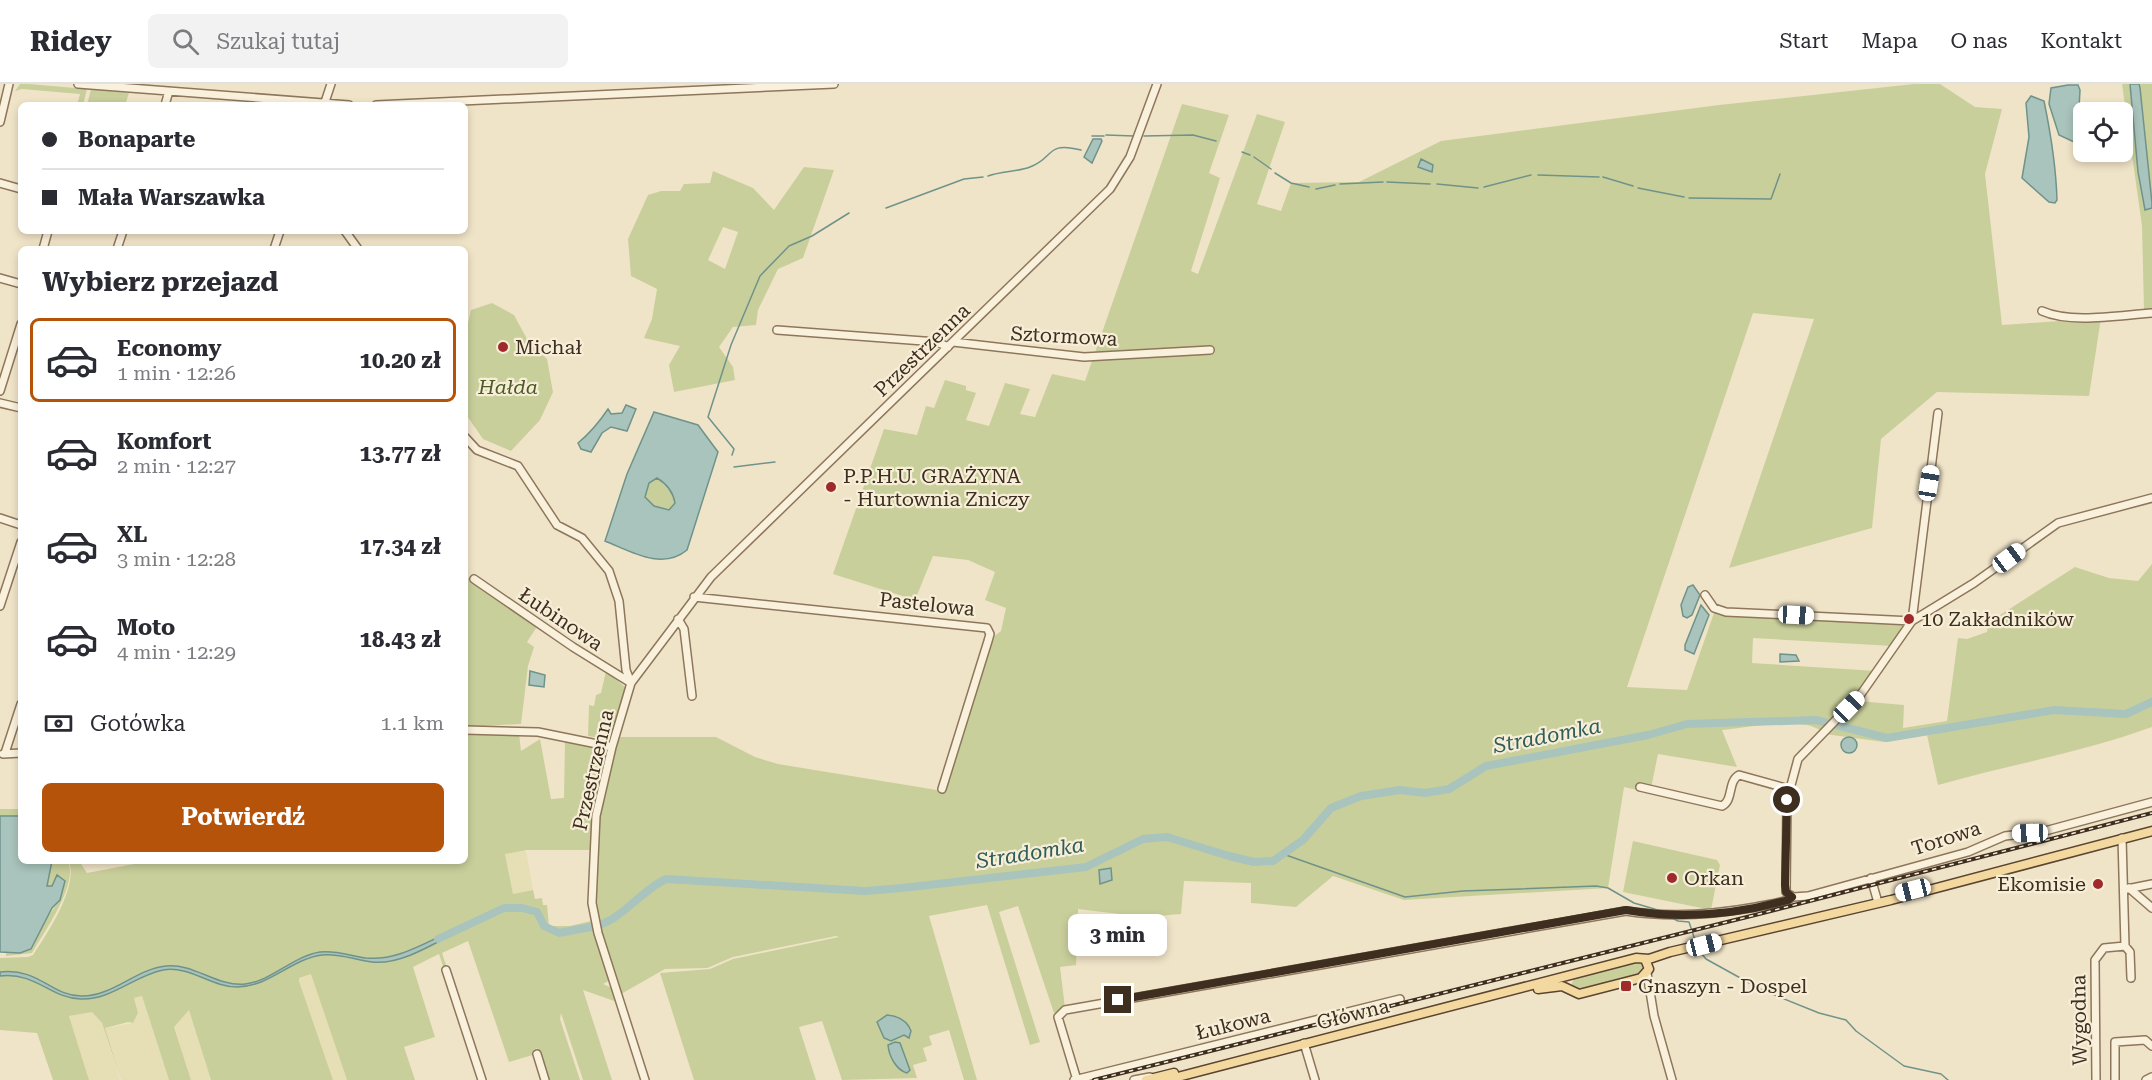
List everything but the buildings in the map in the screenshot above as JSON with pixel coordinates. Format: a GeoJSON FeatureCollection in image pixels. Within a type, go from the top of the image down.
{"type":"FeatureCollection","features":[{"type":"Feature","properties":{"kind":"main road"},"geometry":{"type":"LineString","coordinates":[[1647,966],[1685,949],[1891,900],[2152,831]]}},
{"type":"Feature","properties":{"kind":"main road"},"geometry":{"type":"LineString","coordinates":[[1795,922],[1877,899],[1964,880]]}},
{"type":"Feature","properties":{"kind":"main road","name":"Główna"},"geometry":{"type":"LineString","coordinates":[[1146,1080],[1201,1069],[1514,992],[1636,958],[1647,966],[1638,979],[1579,994],[1568,988],[1552,986],[1514,992]]}},
{"type":"Feature","properties":{"kind":"main road"},"geometry":{"type":"LineString","coordinates":[[1568,988],[1574,975]]}},
{"type":"Feature","properties":{"kind":"street"},"geometry":{"type":"LineString","coordinates":[[0,122],[9,84]]}},
{"type":"Feature","properties":{"kind":"street"},"geometry":{"type":"LineString","coordinates":[[78,84],[291,102]]}},
{"type":"Feature","properties":{"kind":"street"},"geometry":{"type":"LineString","coordinates":[[191,93],[194,84]]}},
{"type":"Feature","properties":{"kind":"street"},"geometry":{"type":"LineString","coordinates":[[325,102],[332,84]]}},
{"type":"Feature","properties":{"kind":"street"},"geometry":{"type":"LineString","coordinates":[[441,102],[834,84]]}},
{"type":"Feature","properties":{"kind":"street","name":"Przestrzenna"},"geometry":{"type":"LineString","coordinates":[[645,1080],[593,918],[593,841],[612,747],[632,683],[711,577],[1114,184],[1130,157],[1157,84]]}},
{"type":"Feature","properties":{"kind":"street"},"geometry":{"type":"LineString","coordinates":[[166,102],[169,91]]}},
{"type":"Feature","properties":{"kind":"street"},"geometry":{"type":"LineString","coordinates":[[0,183],[18,188]]}},
{"type":"Feature","properties":{"kind":"street"},"geometry":{"type":"LineString","coordinates":[[0,278],[18,283]]}},
{"type":"Feature","properties":{"kind":"street"},"geometry":{"type":"LineString","coordinates":[[2042,311],[2052,316],[2072,318],[2152,313]]}},
{"type":"Feature","properties":{"kind":"street","name":"Sztormowa"},"geometry":{"type":"LineString","coordinates":[[777,330],[937,342],[1084,357],[1210,350]]}},
{"type":"Feature","properties":{"kind":"street"},"geometry":{"type":"LineString","coordinates":[[0,391],[18,334]]}},
{"type":"Feature","properties":{"kind":"street"},"geometry":{"type":"LineString","coordinates":[[0,403],[18,407]]}},
{"type":"Feature","properties":{"kind":"street"},"geometry":{"type":"LineString","coordinates":[[1912,621],[1938,414]]}},
{"type":"Feature","properties":{"kind":"street"},"geometry":{"type":"LineString","coordinates":[[468,441],[477,450],[518,466],[557,525],[582,538],[609,571],[619,601],[626,670],[632,683]]}},
{"type":"Feature","properties":{"kind":"street"},"geometry":{"type":"LineString","coordinates":[[1789,894],[1789,789],[1798,759],[1837,720],[1874,677],[1912,621],[1974,583],[2058,523],[2152,498]]}},
{"type":"Feature","properties":{"kind":"street"},"geometry":{"type":"LineString","coordinates":[[0,518],[18,524]]}},
{"type":"Feature","properties":{"kind":"street"},"geometry":{"type":"LineString","coordinates":[[0,606],[18,551]]}},
{"type":"Feature","properties":{"kind":"street","name":"Łubinowa"},"geometry":{"type":"LineString","coordinates":[[474,579],[573,647],[632,683]]}},
{"type":"Feature","properties":{"kind":"street"},"geometry":{"type":"LineString","coordinates":[[1705,596],[1714,608],[1726,612],[1912,621]]}},
{"type":"Feature","properties":{"kind":"street","name":"Pastelowa"},"geometry":{"type":"LineString","coordinates":[[694,597],[987,628],[990,634],[942,789]]}},
{"type":"Feature","properties":{"kind":"street"},"geometry":{"type":"LineString","coordinates":[[678,619],[684,629],[692,696]]}},
{"type":"Feature","properties":{"kind":"street"},"geometry":{"type":"LineString","coordinates":[[18,712],[2,754],[18,753]]}},
{"type":"Feature","properties":{"kind":"street"},"geometry":{"type":"LineString","coordinates":[[468,730],[538,732],[612,747]]}},
{"type":"Feature","properties":{"kind":"street"},"geometry":{"type":"LineString","coordinates":[[1640,787],[1722,806],[1728,801],[1733,780],[1739,774],[1789,789]]}},
{"type":"Feature","properties":{"kind":"street","name":"Torowa"},"geometry":{"type":"LineString","coordinates":[[1076,1080],[1058,1017],[1065,1010],[1626,910],[1673,916],[1713,914],[1778,903],[1789,894],[1830,890],[1968,852],[2005,836],[2045,831],[2152,802]]}},
{"type":"Feature","properties":{"kind":"street"},"geometry":{"type":"LineString","coordinates":[[2122,838],[2127,889],[2125,946],[2130,952],[2131,978]]}},
{"type":"Feature","properties":{"kind":"street"},"geometry":{"type":"LineString","coordinates":[[1871,878],[1877,899]]}},
{"type":"Feature","properties":{"kind":"street"},"geometry":{"type":"LineString","coordinates":[[2127,889],[2152,884]]}},
{"type":"Feature","properties":{"kind":"street"},"geometry":{"type":"LineString","coordinates":[[2127,889],[2152,908]]}},
{"type":"Feature","properties":{"kind":"street","name":"Wygodna"},"geometry":{"type":"LineString","coordinates":[[2097,1080],[2095,960],[2104,948],[2125,946]]}},
{"type":"Feature","properties":{"kind":"street"},"geometry":{"type":"LineString","coordinates":[[1647,966],[1651,999],[1672,1080]]}},
{"type":"Feature","properties":{"kind":"street"},"geometry":{"type":"LineString","coordinates":[[446,970],[482,1080]]}},
{"type":"Feature","properties":{"kind":"street"},"geometry":{"type":"LineString","coordinates":[[1638,979],[1645,985],[1651,999]]}},
{"type":"Feature","properties":{"kind":"street","name":"Łukowa"},"geometry":{"type":"LineString","coordinates":[[1076,1080],[1400,999]]}},
{"type":"Feature","properties":{"kind":"street"},"geometry":{"type":"LineString","coordinates":[[2115,1080],[2115,1042],[2148,1040],[2152,1047]]}},
{"type":"Feature","properties":{"kind":"street"},"geometry":{"type":"LineString","coordinates":[[1304,1044],[1315,1080]]}},
{"type":"Feature","properties":{"kind":"street"},"geometry":{"type":"LineString","coordinates":[[537,1054],[545,1080]]}},
{"type":"Feature","properties":{"kind":"street","name":"Główna"},"geometry":{"type":"LineString","coordinates":[[1134,1080],[1166,1077]]}},
{"type":"Feature","properties":{"kind":"street"},"geometry":{"type":"LineString","coordinates":[[2146,1080],[2152,1077]]}},
{"type":"Feature","properties":{"kind":"shaded area"},"geometry":{"type":"Polygon","coordinates":[[[526,850],[533,890],[513,894],[505,853],[526,850]]]}},
{"type":"Feature","properties":{"kind":"shaded area"},"geometry":{"type":"Polygon","coordinates":[[[311,973],[347,1080],[333,1080],[299,981],[299,978],[311,973]]]}},
{"type":"Feature","properties":{"kind":"shaded area"},"geometry":{"type":"Polygon","coordinates":[[[142,996],[169,1080],[121,1080],[105,1028],[133,1023],[138,1013],[134,998],[142,996]]]}},
{"type":"Feature","properties":{"kind":"shaded area"},"geometry":{"type":"Polygon","coordinates":[[[189,1009],[211,1080],[191,1080],[174,1026],[189,1009]]]}},
{"type":"Feature","properties":{"kind":"shaded area"},"geometry":{"type":"Polygon","coordinates":[[[92,1012],[102,1023],[120,1080],[89,1080],[69,1016],[92,1012]]]}},
{"type":"Feature","properties":{"kind":"green space"},"geometry":{"type":"Polygon","coordinates":[[[20,84],[87,89],[84,102],[78,102],[80,94],[22,89],[15,91],[20,84]]]}},
{"type":"Feature","properties":{"kind":"green space"},"geometry":{"type":"Polygon","coordinates":[[[1914,84],[1940,84],[1975,107],[2002,109],[1985,174],[2002,325],[2101,318],[2089,396],[1937,392],[1881,439],[1872,528],[1729,568],[1814,319],[1753,313],[1627,687],[1687,690],[1715,610],[1906,625],[1893,646],[1753,638],[1752,663],[1876,671],[1845,709],[1842,702],[1837,704],[1843,711],[1821,731],[1801,724],[1759,725],[1722,730],[1737,767],[1658,754],[1650,793],[1624,787],[1608,888],[1404,900],[1333,876],[1296,907],[1251,903],[1251,883],[1184,881],[1181,914],[1145,917],[1078,909],[1076,965],[1060,967],[1065,1008],[1054,1013],[1018,906],[999,912],[1040,1042],[1030,1045],[987,905],[929,916],[977,1080],[964,1080],[949,1030],[929,1036],[932,1045],[923,1048],[927,1061],[913,1065],[917,1078],[842,1080],[822,1021],[799,1027],[816,1080],[694,1080],[660,973],[710,969],[733,959],[839,937],[836,936],[733,957],[707,968],[665,969],[621,994],[599,931],[594,894],[596,847],[603,795],[613,751],[620,737],[716,737],[755,757],[778,764],[942,789],[988,641],[1001,631],[1006,608],[985,600],[995,572],[968,560],[933,556],[915,600],[833,574],[884,429],[917,435],[926,406],[934,408],[945,380],[966,386],[966,390],[976,393],[966,420],[989,426],[1005,383],[1030,389],[1020,414],[1035,417],[1052,374],[1085,381],[1182,104],[1229,115],[1209,173],[1220,178],[1191,271],[1198,274],[1257,114],[1285,122],[1257,204],[1281,211],[1291,183],[1359,182],[1441,141],[1719,105],[1914,84]]]}},
{"type":"Feature","properties":{"kind":"green space"},"geometry":{"type":"Polygon","coordinates":[[[2122,84],[2152,84],[2152,311],[2144,310],[2142,226],[2133,162],[2133,102],[2125,102],[2122,84]]]}},
{"type":"Feature","properties":{"kind":"green space"},"geometry":{"type":"Polygon","coordinates":[[[91,89],[129,93],[126,102],[88,102],[91,89]]]}},
{"type":"Feature","properties":{"kind":"green space"},"geometry":{"type":"Polygon","coordinates":[[[804,167],[834,170],[803,258],[778,269],[758,310],[756,325],[733,327],[719,347],[733,367],[735,380],[674,392],[669,365],[680,346],[644,338],[652,319],[657,289],[631,276],[628,239],[648,195],[661,191],[680,191],[684,184],[710,183],[713,171],[753,188],[774,210],[804,167]],[[723,227],[708,260],[725,269],[738,232],[723,227]]]}},
{"type":"Feature","properties":{"kind":"green space","name":"Hałda"},"geometry":{"type":"Polygon","coordinates":[[[492,303],[514,315],[527,339],[547,359],[553,392],[540,420],[511,451],[483,439],[468,417],[468,324],[471,310],[492,303]]]}},
{"type":"Feature","properties":{"kind":"green space"},"geometry":{"type":"Polygon","coordinates":[[[657,478],[667,485],[673,494],[675,503],[669,510],[654,506],[645,497],[649,483],[657,478]]]}},
{"type":"Feature","properties":{"kind":"green space"},"geometry":{"type":"Polygon","coordinates":[[[2152,564],[2152,727],[2073,751],[1938,785],[1927,735],[1884,742],[1825,734],[1858,701],[1904,705],[1903,728],[1947,721],[1958,638],[1967,639],[1987,632],[1989,622],[2075,567],[2109,578],[2138,581],[2152,564]]]}},
{"type":"Feature","properties":{"kind":"green space"},"geometry":{"type":"Polygon","coordinates":[[[468,578],[538,625],[527,642],[534,647],[528,666],[521,724],[468,727],[468,578]]]}},
{"type":"Feature","properties":{"kind":"green space"},"geometry":{"type":"Polygon","coordinates":[[[606,671],[626,688],[612,740],[588,736],[589,705],[594,706],[596,695],[601,693],[606,671]]]}},
{"type":"Feature","properties":{"kind":"green space"},"geometry":{"type":"Polygon","coordinates":[[[468,733],[519,733],[521,751],[540,739],[551,799],[564,798],[565,740],[608,751],[608,758],[605,759],[598,756],[602,755],[601,751],[596,751],[595,760],[606,763],[594,814],[590,850],[526,850],[505,854],[513,894],[533,890],[535,899],[542,898],[543,905],[547,905],[549,926],[570,926],[591,921],[610,980],[603,984],[612,988],[617,1002],[583,990],[612,1080],[583,1080],[561,1013],[560,1019],[580,1080],[546,1080],[537,1048],[534,1050],[536,1054],[509,1062],[468,941],[442,953],[447,968],[444,969],[439,954],[413,967],[435,1037],[404,1047],[415,1080],[347,1080],[311,974],[299,978],[299,981],[333,1080],[211,1080],[189,1010],[174,1027],[191,1080],[169,1080],[142,996],[134,998],[138,1013],[133,1023],[128,1022],[105,1028],[121,1080],[102,1023],[92,1012],[69,1016],[89,1080],[53,1080],[37,1033],[0,1030],[0,958],[33,955],[66,897],[71,872],[70,864],[81,864],[87,873],[134,864],[468,864],[468,733]]]}},
{"type":"Feature","properties":{"kind":"green space"},"geometry":{"type":"Polygon","coordinates":[[[0,809],[18,809],[18,816],[0,816],[0,809]]]}},
{"type":"Feature","properties":{"kind":"green space","name":"Orkan"},"geometry":{"type":"Polygon","coordinates":[[[1633,841],[1717,860],[1720,865],[1711,910],[1623,892],[1633,841]]]}},
{"type":"Feature","properties":{"kind":"green space"},"geometry":{"type":"Polygon","coordinates":[[[51,864],[69,864],[70,874],[64,897],[32,953],[6,956],[6,952],[20,953],[60,900],[62,894],[54,880],[52,886],[47,886],[51,864]]]}},
{"type":"Feature","properties":{"kind":"green space"},"geometry":{"type":"Polygon","coordinates":[[[1642,961],[1646,966],[1643,972],[1635,976],[1583,991],[1571,986],[1574,978],[1642,961]]]}},
{"type":"Feature","properties":{"kind":"water"},"geometry":{"type":"Polygon","coordinates":[[[2130,84],[2139,84],[2152,203],[2152,208],[2145,210],[2138,172],[2130,84]]]}},
{"type":"Feature","properties":{"kind":"water"},"geometry":{"type":"Polygon","coordinates":[[[2078,85],[2079,102],[2073,102],[2073,142],[2059,135],[2049,104],[2051,88],[2078,85]]]}},
{"type":"Feature","properties":{"kind":"water"},"geometry":{"type":"Polygon","coordinates":[[[2031,96],[2044,101],[2054,162],[2057,200],[2055,203],[2049,202],[2022,178],[2029,137],[2026,103],[2031,96]]]}},
{"type":"Feature","properties":{"kind":"water"},"geometry":{"type":"Polygon","coordinates":[[[1093,139],[1102,141],[1092,163],[1084,157],[1093,139]]]}},
{"type":"Feature","properties":{"kind":"water"},"geometry":{"type":"Polygon","coordinates":[[[1421,159],[1433,165],[1432,172],[1418,167],[1421,159]]]}},
{"type":"Feature","properties":{"kind":"water"},"geometry":{"type":"Polygon","coordinates":[[[626,405],[636,409],[627,431],[611,427],[602,433],[591,452],[581,449],[578,443],[608,409],[611,414],[622,413],[626,405]]]}},
{"type":"Feature","properties":{"kind":"water"},"geometry":{"type":"Polygon","coordinates":[[[654,412],[698,425],[718,452],[687,550],[667,559],[657,559],[635,554],[605,541],[627,474],[654,412]],[[657,478],[649,483],[645,497],[654,506],[669,510],[675,503],[673,495],[657,478]]]}},
{"type":"Feature","properties":{"kind":"water"},"geometry":{"type":"Polygon","coordinates":[[[1693,585],[1700,595],[1692,615],[1687,618],[1683,616],[1681,605],[1688,587],[1693,585]]]}},
{"type":"Feature","properties":{"kind":"water"},"geometry":{"type":"Polygon","coordinates":[[[1701,605],[1709,615],[1694,654],[1685,650],[1685,645],[1701,605]]]}},
{"type":"Feature","properties":{"kind":"water"},"geometry":{"type":"Polygon","coordinates":[[[1780,654],[1796,655],[1799,661],[1780,662],[1780,654]]]}},
{"type":"Feature","properties":{"kind":"water"},"geometry":{"type":"Polygon","coordinates":[[[530,671],[545,675],[544,687],[529,685],[530,671]]]}},
{"type":"Feature","properties":{"kind":"water"},"geometry":{"type":"Polygon","coordinates":[[[1849,737],[1855,739],[1857,745],[1855,751],[1849,753],[1843,751],[1841,745],[1843,739],[1849,737]]]}},
{"type":"Feature","properties":{"kind":"water"},"geometry":{"type":"Polygon","coordinates":[[[0,816],[18,816],[18,864],[51,864],[47,886],[52,886],[57,875],[65,881],[60,900],[52,908],[31,949],[20,953],[0,952],[0,816]]]}},
{"type":"Feature","properties":{"kind":"water"},"geometry":{"type":"Polygon","coordinates":[[[1111,868],[1112,880],[1100,884],[1099,870],[1111,868]]]}},
{"type":"Feature","properties":{"kind":"water"},"geometry":{"type":"Polygon","coordinates":[[[447,933],[449,936],[431,946],[391,961],[372,962],[322,955],[300,962],[249,986],[218,984],[191,973],[173,969],[152,973],[102,996],[81,999],[70,998],[24,978],[0,976],[0,972],[25,974],[70,995],[81,996],[103,992],[144,972],[166,966],[186,968],[225,982],[245,984],[264,978],[310,954],[338,952],[366,958],[387,957],[408,951],[447,933]]]}},
{"type":"Feature","properties":{"kind":"water"},"geometry":{"type":"Polygon","coordinates":[[[887,1015],[905,1021],[911,1031],[909,1038],[904,1035],[891,1041],[884,1038],[877,1022],[887,1015]]]}},
{"type":"Feature","properties":{"kind":"water"},"geometry":{"type":"Polygon","coordinates":[[[895,1042],[900,1043],[910,1070],[907,1073],[896,1066],[890,1054],[888,1045],[895,1042]]]}},
{"type":"Feature","properties":{"kind":"waterway"},"geometry":{"type":"LineString","coordinates":[[1106,135],[1134,136]]}},
{"type":"Feature","properties":{"kind":"waterway"},"geometry":{"type":"LineString","coordinates":[[1144,136],[1193,135],[1216,141]]}},
{"type":"Feature","properties":{"kind":"waterway"},"geometry":{"type":"LineString","coordinates":[[1092,136],[1104,136]]}},
{"type":"Feature","properties":{"kind":"waterway"},"geometry":{"type":"LineString","coordinates":[[988,176],[1030,167],[1056,149],[1081,150]]}},
{"type":"Feature","properties":{"kind":"waterway"},"geometry":{"type":"LineString","coordinates":[[1242,152],[1250,155]]}},
{"type":"Feature","properties":{"kind":"waterway"},"geometry":{"type":"LineString","coordinates":[[1254,157],[1271,169]]}},
{"type":"Feature","properties":{"kind":"waterway"},"geometry":{"type":"LineString","coordinates":[[1275,173],[1291,183],[1309,187]]}},
{"type":"Feature","properties":{"kind":"waterway"},"geometry":{"type":"LineString","coordinates":[[1689,198],[1771,199],[1780,174]]}},
{"type":"Feature","properties":{"kind":"waterway"},"geometry":{"type":"LineString","coordinates":[[1484,187],[1531,175]]}},
{"type":"Feature","properties":{"kind":"waterway"},"geometry":{"type":"LineString","coordinates":[[1538,175],[1599,177]]}},
{"type":"Feature","properties":{"kind":"waterway"},"geometry":{"type":"LineString","coordinates":[[886,208],[964,179],[983,177]]}},
{"type":"Feature","properties":{"kind":"waterway"},"geometry":{"type":"LineString","coordinates":[[1603,177],[1633,186]]}},
{"type":"Feature","properties":{"kind":"waterway"},"geometry":{"type":"LineString","coordinates":[[1340,184],[1383,182]]}},
{"type":"Feature","properties":{"kind":"waterway"},"geometry":{"type":"LineString","coordinates":[[1387,182],[1430,184]]}},
{"type":"Feature","properties":{"kind":"waterway"},"geometry":{"type":"LineString","coordinates":[[1437,184],[1478,188]]}},
{"type":"Feature","properties":{"kind":"waterway"},"geometry":{"type":"LineString","coordinates":[[1316,189],[1335,185]]}},
{"type":"Feature","properties":{"kind":"waterway"},"geometry":{"type":"LineString","coordinates":[[1638,188],[1684,197]]}},
{"type":"Feature","properties":{"kind":"waterway"},"geometry":{"type":"LineString","coordinates":[[732,455],[734,449],[708,417],[731,345],[760,276],[789,246],[812,236],[849,213]]}},
{"type":"Feature","properties":{"kind":"waterway"},"geometry":{"type":"LineString","coordinates":[[734,467],[775,462]]}},
{"type":"Feature","properties":{"kind":"waterway","name":"Stradomka"},"geometry":{"type":"LineString","coordinates":[[599,925],[617,916],[666,879],[865,891],[902,888],[1086,867],[1143,839],[1167,837],[1254,862],[1273,861],[1303,840],[1331,808],[1361,796],[1400,790],[1425,793],[1449,789],[1486,766],[1648,735],[1687,724],[1816,720],[1887,738],[2054,710],[2126,714],[2152,702]]}},
{"type":"Feature","properties":{"kind":"waterway"},"geometry":{"type":"LineString","coordinates":[[1283,854],[1405,897],[1463,891],[1596,886],[1608,888],[1634,903],[1668,913]]}},
{"type":"Feature","properties":{"kind":"waterway","name":"Stradomka"},"geometry":{"type":"LineString","coordinates":[[438,939],[504,908],[522,908],[537,912],[544,926],[559,933],[596,926]]}},
{"type":"Feature","properties":{"kind":"waterway"},"geometry":{"type":"LineString","coordinates":[[1670,917],[1678,921],[1689,922],[1696,943]]}},
{"type":"Feature","properties":{"kind":"waterway"},"geometry":{"type":"LineString","coordinates":[[1697,948],[1706,959],[1762,990],[1819,1013],[1846,1020],[1856,1031],[1904,1066],[1941,1074],[1948,1080]]}},
{"type":"Feature","properties":{"kind":"railway"},"geometry":{"type":"LineString","coordinates":[[1094,1080],[2152,813]]}},
{"type":"Feature","properties":{"kind":"place","name":"Michał"},"geometry":{"type":"Point","coordinates":[503,347]}},
{"type":"Feature","properties":{"kind":"place","name":"P.P.H.U. GRAŻYNA - Hurtownia Zniczy"},"geometry":{"type":"Point","coordinates":[831,487]}},
{"type":"Feature","properties":{"kind":"place","name":"10 Zakładników"},"geometry":{"type":"Point","coordinates":[1909,619]}},
{"type":"Feature","properties":{"kind":"place","name":"Orkan"},"geometry":{"type":"Point","coordinates":[1672,878]}},
{"type":"Feature","properties":{"kind":"place","name":"Ekomisie"},"geometry":{"type":"Point","coordinates":[2098,884]}},
{"type":"Feature","properties":{"kind":"place","name":"Gnaszyn - Dospel"},"geometry":{"type":"Point","coordinates":[1626,986]}},
{"type":"Feature","properties":{"kind":"route"},"geometry":{"type":"LineString","coordinates":[[1118,1000],[1626,910],[1656,916],[1713,914],[1778,903],[1792,897],[1786,892],[1785,885],[1787,800]]}}]}
